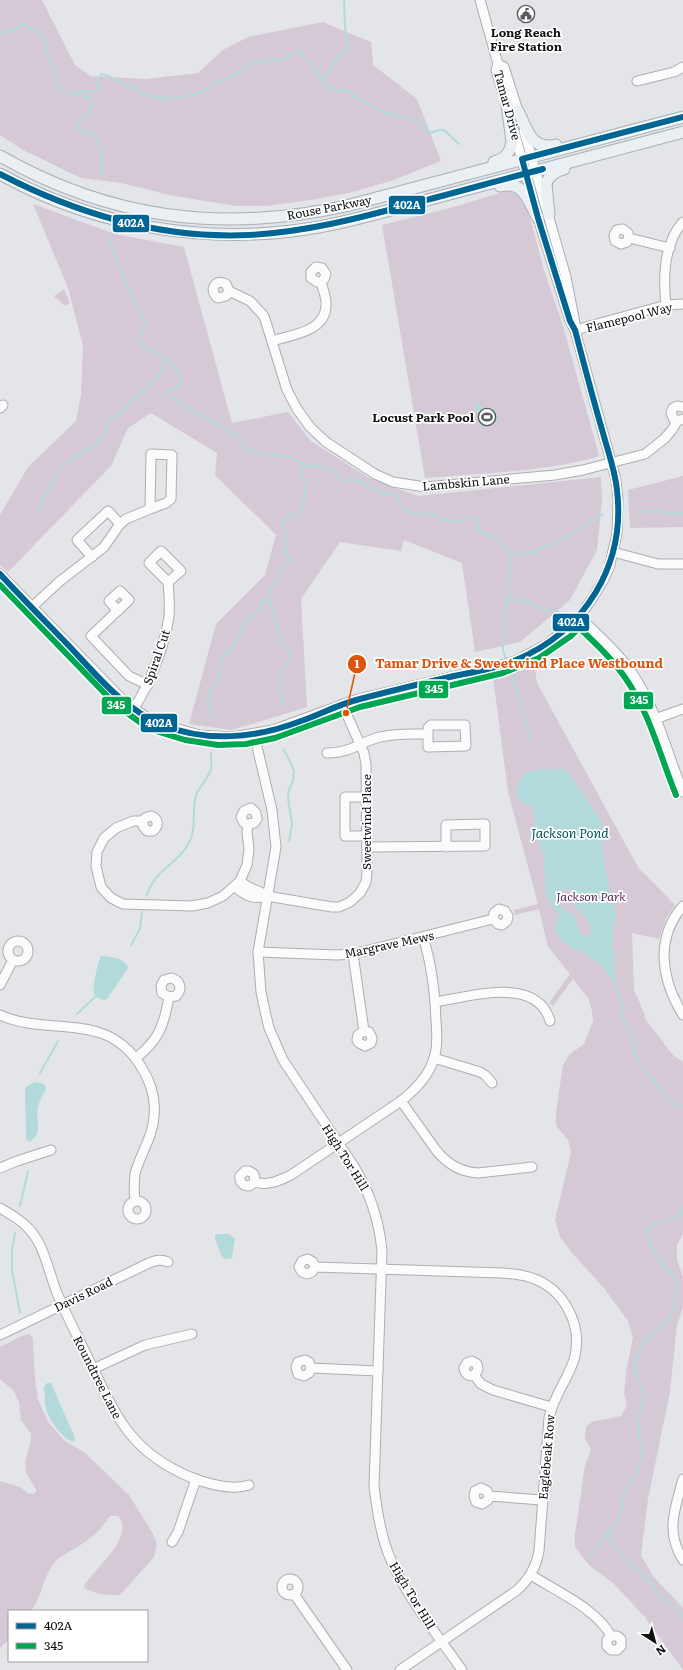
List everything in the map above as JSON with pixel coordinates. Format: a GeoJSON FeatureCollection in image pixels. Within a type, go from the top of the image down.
{"type":"FeatureCollection","features":[{"type":"Feature","properties":{"kind":"main road"},"geometry":{"type":"LineString","coordinates":[[406,190],[452,173],[503,158],[510,151],[512,142],[507,104]]}},
{"type":"Feature","properties":{"kind":"main road"},"geometry":{"type":"LineString","coordinates":[[518,111],[531,138],[539,144],[549,147],[613,130],[652,125]]}},
{"type":"Feature","properties":{"kind":"main road","name":"Rouse Parkway"},"geometry":{"type":"LineString","coordinates":[[0,156],[48,181],[103,201],[151,212],[194,218],[239,220],[284,217],[317,212],[683,117]]}},
{"type":"Feature","properties":{"kind":"main road","name":"Rouse Parkway"},"geometry":{"type":"LineString","coordinates":[[0,174],[40,194],[99,216],[163,230],[214,235],[260,234],[319,227],[349,221],[683,132]]}},
{"type":"Feature","properties":{"kind":"main road"},"geometry":{"type":"LineString","coordinates":[[543,216],[546,184],[547,180],[554,172],[594,160],[631,146]]}},
{"type":"Feature","properties":{"kind":"main road"},"geometry":{"type":"LineString","coordinates":[[437,197],[460,196],[507,184],[513,185],[523,191],[543,216]]}},
{"type":"Feature","properties":{"kind":"street","name":"Tamar Drive"},"geometry":{"type":"LineString","coordinates":[[1,578],[110,688],[134,708],[161,724],[200,735],[232,737],[254,734],[287,726],[342,704],[515,661],[549,643],[579,617],[603,581],[613,552],[617,534],[619,511],[618,492],[612,463],[575,330],[575,320],[566,277],[543,216],[532,172],[496,70],[498,64],[480,0]]}},
{"type":"Feature","properties":{"kind":"street","name":"Tamar Drive"},"geometry":{"type":"LineString","coordinates":[[498,64],[504,67],[518,111],[527,157]]}},
{"type":"Feature","properties":{"kind":"street"},"geometry":{"type":"LineString","coordinates":[[637,81],[674,72],[683,68]]}},
{"type":"Feature","properties":{"kind":"street"},"geometry":{"type":"LineString","coordinates":[[666,305],[664,281],[670,248],[674,235],[683,222]]}},
{"type":"Feature","properties":{"kind":"street"},"geometry":{"type":"LineString","coordinates":[[629,238],[670,248]]}},
{"type":"Feature","properties":{"kind":"street"},"geometry":{"type":"LineString","coordinates":[[272,341],[306,331],[315,327],[320,322],[324,317],[326,306],[321,282]]}},
{"type":"Feature","properties":{"kind":"street","name":"Lambskin Lane"},"geometry":{"type":"LineString","coordinates":[[228,291],[250,301],[259,310],[267,323],[284,382],[291,399],[303,418],[317,435],[375,474],[393,482],[413,486],[432,486],[555,475],[612,463],[639,456],[650,451],[664,439],[680,420]]}},
{"type":"Feature","properties":{"kind":"street","name":"Flamepool Way"},"geometry":{"type":"LineString","coordinates":[[575,330],[666,305],[683,304]]}},
{"type":"Feature","properties":{"kind":"street"},"geometry":{"type":"LineString","coordinates":[[680,420],[671,416],[671,410],[677,406],[683,407]]}},
{"type":"Feature","properties":{"kind":"street"},"geometry":{"type":"LineString","coordinates":[[32,608],[59,582],[104,547],[120,524],[126,519],[166,503],[171,499],[172,455],[151,454],[150,509]]}},
{"type":"Feature","properties":{"kind":"street"},"geometry":{"type":"LineString","coordinates":[[92,557],[76,540],[108,511],[120,524]]}},
{"type":"Feature","properties":{"kind":"street"},"geometry":{"type":"LineString","coordinates":[[613,552],[658,564],[683,564]]}},
{"type":"Feature","properties":{"kind":"street","name":"Spiral Cut"},"geometry":{"type":"LineString","coordinates":[[134,708],[148,685],[166,630],[169,603],[168,582]]}},
{"type":"Feature","properties":{"kind":"street"},"geometry":{"type":"LineString","coordinates":[[118,611],[91,636],[129,676],[148,685]]}},
{"type":"Feature","properties":{"kind":"street"},"geometry":{"type":"LineString","coordinates":[[579,617],[622,660],[642,690],[681,781],[683,792]]}},
{"type":"Feature","properties":{"kind":"street","name":"Sweetwind Place"},"geometry":{"type":"LineString","coordinates":[[237,884],[261,892],[267,896],[332,907],[350,902],[360,893],[366,882],[366,758],[342,704]]}},
{"type":"Feature","properties":{"kind":"street"},"geometry":{"type":"LineString","coordinates":[[655,719],[683,709]]}},
{"type":"Feature","properties":{"kind":"street"},"geometry":{"type":"LineString","coordinates":[[431,725],[465,725],[466,746],[428,747],[428,734],[428,728],[431,725]]}},
{"type":"Feature","properties":{"kind":"street","name":"High Tor Hill"},"geometry":{"type":"LineString","coordinates":[[254,734],[269,791],[275,828],[275,854],[258,952],[261,992],[276,1046],[290,1073],[362,1180],[374,1207],[380,1237],[382,1270],[374,1486],[379,1520],[388,1552],[396,1570],[442,1642],[462,1670]]}},
{"type":"Feature","properties":{"kind":"street"},"geometry":{"type":"LineString","coordinates":[[327,753],[343,752],[386,735],[428,734]]}},
{"type":"Feature","properties":{"kind":"street"},"geometry":{"type":"LineString","coordinates":[[366,836],[346,836],[345,797],[367,797]]}},
{"type":"Feature","properties":{"kind":"street"},"geometry":{"type":"LineString","coordinates":[[143,821],[133,821],[116,828],[104,838],[99,845],[96,866],[101,887],[111,898],[123,904],[192,906],[202,905],[216,900],[237,884],[248,856],[248,824]]}},
{"type":"Feature","properties":{"kind":"street"},"geometry":{"type":"LineString","coordinates":[[367,847],[485,846],[485,824],[446,825],[446,846]]}},
{"type":"Feature","properties":{"kind":"street"},"geometry":{"type":"LineString","coordinates":[[683,906],[670,927],[664,948],[663,958],[667,983],[683,1015]]}},
{"type":"Feature","properties":{"kind":"street","name":"Margrave Mews"},"geometry":{"type":"LineString","coordinates":[[258,952],[337,955],[353,954],[493,919]]}},
{"type":"Feature","properties":{"kind":"street"},"geometry":{"type":"LineString","coordinates":[[255,1182],[260,1184],[282,1180],[302,1168],[401,1101],[420,1083],[426,1075],[434,1058],[437,1031],[430,960],[423,937]]}},
{"type":"Feature","properties":{"kind":"street"},"geometry":{"type":"LineString","coordinates":[[353,954],[364,1031]]}},
{"type":"Feature","properties":{"kind":"street"},"geometry":{"type":"LineString","coordinates":[[0,985],[13,960]]}},
{"type":"Feature","properties":{"kind":"street"},"geometry":{"type":"LineString","coordinates":[[435,1002],[500,992],[519,992],[541,1005],[548,1014],[550,1021]]}},
{"type":"Feature","properties":{"kind":"street"},"geometry":{"type":"LineString","coordinates":[[136,1058],[153,1044],[160,1033],[169,997]]}},
{"type":"Feature","properties":{"kind":"street"},"geometry":{"type":"LineString","coordinates":[[0,1015],[26,1022],[94,1030],[113,1038],[136,1058],[148,1078],[155,1116],[151,1134],[136,1173],[134,1190],[135,1201]]}},
{"type":"Feature","properties":{"kind":"street"},"geometry":{"type":"LineString","coordinates":[[434,1058],[485,1074],[492,1083]]}},
{"type":"Feature","properties":{"kind":"street"},"geometry":{"type":"LineString","coordinates":[[401,1101],[442,1158],[456,1168],[478,1173],[532,1167]]}},
{"type":"Feature","properties":{"kind":"street"},"geometry":{"type":"LineString","coordinates":[[0,1168],[51,1150]]}},
{"type":"Feature","properties":{"kind":"street","name":"Roundtree Lane"},"geometry":{"type":"LineString","coordinates":[[0,1208],[26,1225],[35,1237],[62,1304],[113,1410],[128,1433],[138,1444],[162,1464],[196,1480],[229,1488],[249,1485]]}},
{"type":"Feature","properties":{"kind":"street","name":"Davis Road"},"geometry":{"type":"LineString","coordinates":[[0,1335],[156,1260],[168,1262]]}},
{"type":"Feature","properties":{"kind":"street","name":"Eaglebeak Row"},"geometry":{"type":"LineString","coordinates":[[315,1267],[515,1274],[537,1280],[556,1292],[572,1316],[575,1326],[575,1358],[551,1407],[547,1432],[539,1551],[536,1566],[531,1575],[516,1591],[400,1670]]}},
{"type":"Feature","properties":{"kind":"street"},"geometry":{"type":"LineString","coordinates":[[93,1369],[145,1345],[192,1334]]}},
{"type":"Feature","properties":{"kind":"street"},"geometry":{"type":"LineString","coordinates":[[312,1368],[378,1371]]}},
{"type":"Feature","properties":{"kind":"street"},"geometry":{"type":"LineString","coordinates":[[474,1375],[481,1384],[493,1390],[551,1407]]}},
{"type":"Feature","properties":{"kind":"street"},"geometry":{"type":"LineString","coordinates":[[683,1479],[672,1527],[675,1543],[683,1560]]}},
{"type":"Feature","properties":{"kind":"street"},"geometry":{"type":"LineString","coordinates":[[172,1542],[178,1532],[196,1480]]}},
{"type":"Feature","properties":{"kind":"street"},"geometry":{"type":"LineString","coordinates":[[489,1496],[542,1500]]}},
{"type":"Feature","properties":{"kind":"street"},"geometry":{"type":"LineString","coordinates":[[531,1575],[590,1612],[604,1624],[611,1636]]}},
{"type":"Feature","properties":{"kind":"street"},"geometry":{"type":"LineString","coordinates":[[294,1594],[347,1670]]}},
{"type":"Feature","properties":{"kind":"green space"},"geometry":{"type":"Polygon","coordinates":[[[0,0],[42,0],[75,65],[91,76],[145,79],[198,73],[223,50],[248,37],[323,22],[371,42],[373,65],[417,99],[441,161],[391,181],[349,193],[266,206],[236,206],[174,196],[121,183],[81,178],[23,150],[0,135],[0,0]]]}},
{"type":"Feature","properties":{"kind":"green space"},"geometry":{"type":"Polygon","coordinates":[[[507,191],[517,195],[528,210],[544,270],[563,326],[599,455],[597,457],[576,462],[533,469],[425,478],[382,225],[450,208],[507,191]]]}},
{"type":"Feature","properties":{"kind":"green space"},"geometry":{"type":"Polygon","coordinates":[[[33,204],[115,234],[184,247],[232,423],[288,412],[311,441],[369,478],[418,496],[601,477],[602,500],[597,550],[570,600],[520,642],[475,652],[462,563],[404,540],[401,551],[340,542],[301,599],[307,707],[232,730],[189,724],[216,624],[265,575],[276,535],[215,475],[217,453],[151,413],[128,428],[111,466],[8,572],[0,565],[0,515],[28,467],[76,421],[81,394],[83,346],[68,288],[33,204]]]}},
{"type":"Feature","properties":{"kind":"green space"},"geometry":{"type":"Polygon","coordinates":[[[64,289],[70,303],[65,306],[54,296],[64,289]]]}},
{"type":"Feature","properties":{"kind":"green space"},"geometry":{"type":"Polygon","coordinates":[[[683,476],[683,527],[630,528],[628,490],[683,476]]]}},
{"type":"Feature","properties":{"kind":"green space","name":"Jackson Park"},"geometry":{"type":"Polygon","coordinates":[[[534,663],[537,683],[638,867],[675,905],[666,919],[659,939],[632,933],[634,990],[645,1015],[644,1016],[673,1055],[683,1062],[683,1234],[677,1245],[677,1260],[683,1277],[683,1307],[677,1325],[670,1392],[648,1499],[641,1555],[653,1576],[683,1608],[683,1670],[644,1616],[613,1583],[589,1565],[575,1547],[575,1535],[585,1465],[591,1450],[585,1439],[586,1427],[591,1422],[621,1416],[627,1406],[624,1393],[627,1366],[633,1338],[628,1321],[603,1287],[571,1252],[560,1237],[555,1220],[571,1152],[568,1140],[556,1126],[556,1112],[563,1065],[570,1054],[584,1044],[593,1021],[588,998],[573,979],[553,1006],[549,1003],[570,974],[548,947],[539,909],[515,915],[514,910],[538,904],[508,792],[493,677],[515,671],[534,663]]]}},
{"type":"Feature","properties":{"kind":"green space"},"geometry":{"type":"Polygon","coordinates":[[[30,1334],[33,1338],[34,1369],[38,1400],[49,1423],[64,1440],[85,1453],[129,1495],[152,1532],[157,1544],[154,1557],[120,1595],[103,1594],[86,1589],[84,1586],[112,1552],[122,1533],[122,1524],[118,1516],[110,1516],[104,1525],[84,1543],[60,1557],[53,1565],[32,1610],[8,1610],[8,1641],[0,1648],[0,1481],[20,1487],[28,1493],[33,1494],[37,1491],[26,1473],[25,1461],[31,1440],[31,1434],[21,1420],[19,1402],[13,1390],[0,1379],[0,1347],[24,1335],[30,1334]]]}},
{"type":"Feature","properties":{"kind":"water","name":"Locust Park Pool"},"geometry":{"type":"Polygon","coordinates":[[[480,403],[483,410],[496,408],[498,424],[479,427],[475,404],[480,403]]]}},
{"type":"Feature","properties":{"kind":"water","name":"Jackson Pond"},"geometry":{"type":"Polygon","coordinates":[[[542,769],[566,769],[602,822],[603,854],[606,874],[616,913],[612,932],[613,944],[611,947],[614,950],[615,982],[606,974],[604,967],[583,953],[572,948],[561,940],[556,933],[555,927],[559,915],[548,900],[543,855],[535,828],[534,811],[531,805],[523,803],[519,799],[518,795],[517,790],[519,781],[528,772],[542,769]],[[567,888],[559,895],[562,909],[573,913],[578,929],[584,937],[590,935],[591,930],[589,923],[575,906],[567,888]]]}},
{"type":"Feature","properties":{"kind":"water"},"geometry":{"type":"Polygon","coordinates":[[[101,956],[119,959],[127,965],[128,968],[108,998],[105,1000],[100,999],[94,993],[98,963],[101,956]]]}},
{"type":"Feature","properties":{"kind":"water"},"geometry":{"type":"Polygon","coordinates":[[[35,1082],[44,1084],[46,1089],[40,1100],[37,1112],[38,1131],[34,1139],[29,1142],[26,1139],[25,1091],[26,1087],[35,1082]]]}},
{"type":"Feature","properties":{"kind":"water"},"geometry":{"type":"Polygon","coordinates":[[[229,1234],[235,1238],[232,1258],[224,1259],[222,1257],[215,1238],[215,1235],[229,1234]]]}},
{"type":"Feature","properties":{"kind":"water"},"geometry":{"type":"Polygon","coordinates":[[[47,1383],[51,1383],[75,1438],[74,1442],[70,1441],[62,1434],[54,1425],[49,1416],[45,1406],[44,1387],[47,1383]]]}},
{"type":"Feature","properties":{"kind":"waterway"},"geometry":{"type":"LineString","coordinates":[[323,79],[329,73],[335,60],[343,53],[348,44],[345,27],[344,0]]}},
{"type":"Feature","properties":{"kind":"waterway"},"geometry":{"type":"LineString","coordinates":[[0,34],[23,25],[37,31],[42,35],[45,41],[45,48],[56,72],[55,83],[58,90],[90,98],[92,107],[90,111],[77,123],[76,127],[82,131],[94,133],[97,138],[101,154],[102,177]]}},
{"type":"Feature","properties":{"kind":"waterway"},"geometry":{"type":"LineString","coordinates":[[75,95],[83,90],[91,92],[99,89],[99,79],[101,74],[146,95],[160,97],[162,100],[173,96],[182,97],[203,92],[217,82],[233,76],[255,62],[272,59],[281,60],[301,51],[304,58],[312,64],[326,85],[336,90],[347,90],[359,100],[384,112],[418,121],[430,133],[444,130],[459,144]]}},
{"type":"Feature","properties":{"kind":"waterway"},"geometry":{"type":"LineString","coordinates":[[108,238],[129,292],[145,324],[140,340],[141,344],[168,361],[179,372],[181,379],[179,386],[170,389],[169,395],[188,409],[235,434],[246,448],[252,451],[267,455],[291,457],[302,464],[309,466],[321,466],[334,471],[343,481],[360,481],[376,491],[396,496],[403,509],[411,513],[435,516],[453,522],[459,522],[471,518],[476,519],[479,521],[478,530],[480,532],[487,533],[497,538],[511,555],[507,602],[503,625],[503,651],[507,661]]}},
{"type":"Feature","properties":{"kind":"waterway"},"geometry":{"type":"LineString","coordinates":[[37,511],[63,465],[95,445],[105,432],[111,419],[125,410],[131,402],[158,378],[163,366],[164,358]]}},
{"type":"Feature","properties":{"kind":"waterway"},"geometry":{"type":"LineString","coordinates":[[212,719],[208,695],[216,686],[220,675],[220,661],[223,656],[234,646],[248,618],[260,610],[262,602],[267,599],[271,588],[278,579],[278,572],[290,560],[285,550],[287,543],[283,524],[286,516],[297,515],[302,508],[305,488],[302,464]]}},
{"type":"Feature","properties":{"kind":"waterway"},"geometry":{"type":"LineString","coordinates":[[637,512],[656,511],[683,514]]}},
{"type":"Feature","properties":{"kind":"waterway"},"geometry":{"type":"LineString","coordinates":[[511,555],[530,553],[557,542],[603,514]]}},
{"type":"Feature","properties":{"kind":"waterway"},"geometry":{"type":"LineString","coordinates":[[508,598],[531,603],[543,609],[560,612]]}},
{"type":"Feature","properties":{"kind":"waterway"},"geometry":{"type":"LineString","coordinates":[[267,599],[275,613],[275,622],[279,630],[281,642],[290,649],[290,659],[280,678],[283,706]]}},
{"type":"Feature","properties":{"kind":"waterway"},"geometry":{"type":"LineString","coordinates":[[509,666],[531,741]]}},
{"type":"Feature","properties":{"kind":"waterway"},"geometry":{"type":"LineString","coordinates":[[283,749],[294,771],[288,798],[292,824],[289,841]]}},
{"type":"Feature","properties":{"kind":"waterway"},"geometry":{"type":"LineString","coordinates":[[147,895],[155,879],[177,859],[190,840],[193,827],[196,795],[210,772],[211,753]]}},
{"type":"Feature","properties":{"kind":"waterway"},"geometry":{"type":"LineString","coordinates":[[131,945],[140,929],[142,912]]}},
{"type":"Feature","properties":{"kind":"waterway"},"geometry":{"type":"LineString","coordinates":[[614,980],[621,1003],[623,1019],[632,1036],[636,1058],[668,1099],[675,1105],[683,1107]]}},
{"type":"Feature","properties":{"kind":"waterway"},"geometry":{"type":"LineString","coordinates":[[77,1014],[97,995]]}},
{"type":"Feature","properties":{"kind":"waterway"},"geometry":{"type":"LineString","coordinates":[[40,1073],[58,1041]]}},
{"type":"Feature","properties":{"kind":"waterway"},"geometry":{"type":"LineString","coordinates":[[20,1206],[28,1171]]}},
{"type":"Feature","properties":{"kind":"waterway"},"geometry":{"type":"LineString","coordinates":[[590,1557],[604,1537],[618,1523],[624,1493],[636,1475],[643,1453],[639,1437],[639,1425],[641,1405],[644,1400],[634,1367],[636,1357],[646,1340],[671,1316],[675,1306],[677,1284],[675,1278],[654,1253],[649,1243],[648,1231],[655,1223],[676,1217],[680,1214],[683,1208]]}},
{"type":"Feature","properties":{"kind":"waterway"},"geometry":{"type":"LineString","coordinates":[[15,1233],[12,1250],[12,1270],[20,1313]]}},
{"type":"Feature","properties":{"kind":"waterway"},"geometry":{"type":"LineString","coordinates":[[611,1530],[611,1542],[626,1561],[647,1578],[659,1595],[675,1608],[683,1617]]}},
{"type":"Feature","properties":{"kind":"transit line","name":"402A"},"geometry":{"type":"LineString","coordinates":[[0,574],[124,702],[149,719],[180,731],[197,734],[232,736],[284,727],[352,701],[419,684],[485,670],[516,660],[541,647],[562,632],[581,613],[596,592],[607,569],[615,544],[618,518],[617,490],[615,475],[575,330],[570,321],[538,218],[522,159],[683,117]]}},
{"type":"Feature","properties":{"kind":"transit line","name":"402A"},"geometry":{"type":"LineString","coordinates":[[0,174],[59,201],[120,221],[184,233],[249,235],[312,228],[353,219],[543,169]]}},
{"type":"Feature","properties":{"kind":"transit line","name":"345"},"geometry":{"type":"LineString","coordinates":[[0,585],[116,705],[141,723],[159,732],[185,740],[218,745],[246,744],[275,738],[360,707],[503,673],[539,658],[571,636],[584,623]]}},
{"type":"Feature","properties":{"kind":"transit line","name":"345"},"geometry":{"type":"LineString","coordinates":[[574,623],[602,650],[626,679],[634,692],[642,706],[676,795]]}},
{"type":"Feature","properties":{"kind":"place","name":"Long Reach Fire Station"},"geometry":{"type":"Point","coordinates":[526,14]}},
{"type":"Feature","properties":{"kind":"place","name":"Locust Park Pool"},"geometry":{"type":"Point","coordinates":[487,417]}},
{"type":"Feature","properties":{"kind":"place","name":"Tamar Drive & Sweetwind Place Westbound"},"geometry":{"type":"Point","coordinates":[346,713]}}]}
